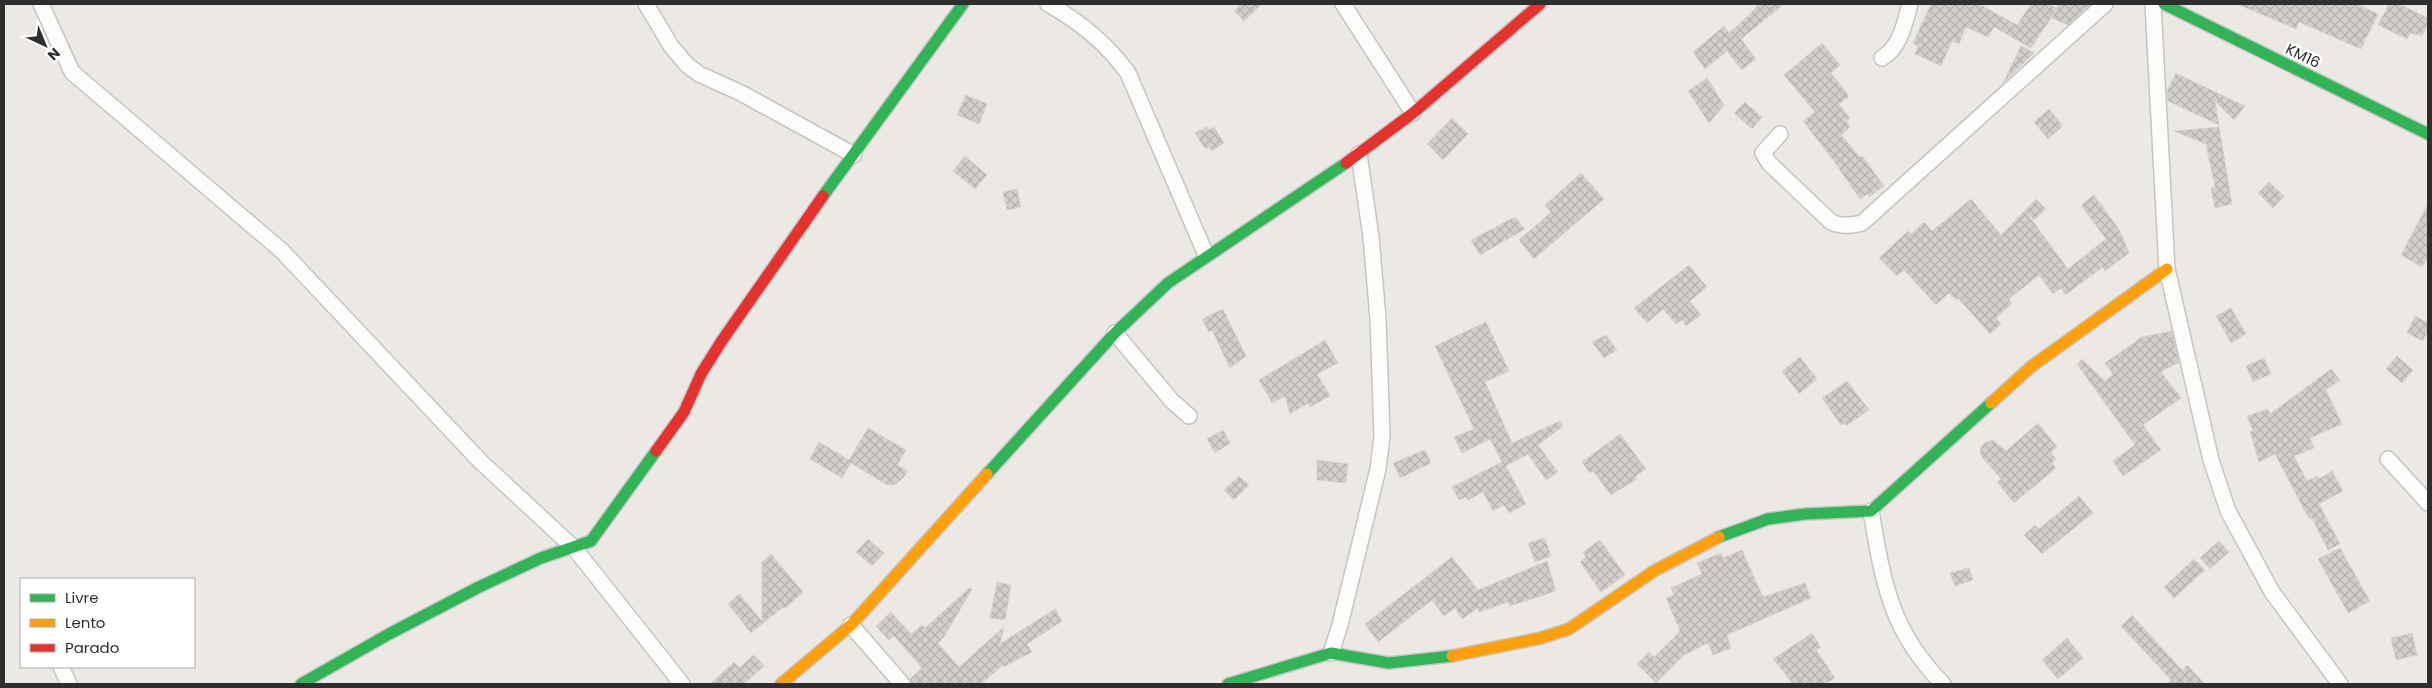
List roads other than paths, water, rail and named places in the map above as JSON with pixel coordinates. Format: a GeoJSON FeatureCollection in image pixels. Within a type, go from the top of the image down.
{"type":"FeatureCollection","features":[{"type":"Feature","properties":{"kind":"street"},"geometry":{"type":"LineString","coordinates":[[41,4],[72,72],[282,250],[481,462],[575,549],[682,684]]}},
{"type":"Feature","properties":{"kind":"street"},"geometry":{"type":"LineString","coordinates":[[646,4],[671,46],[687,66],[698,74],[741,93],[854,155]]}},
{"type":"Feature","properties":{"kind":"street"},"geometry":{"type":"LineString","coordinates":[[300,684],[393,630],[543,557],[575,549],[592,541],[684,412],[701,374],[797,231],[963,4]]}},
{"type":"Feature","properties":{"kind":"street"},"geometry":{"type":"LineString","coordinates":[[1048,4],[1084,26],[1116,56],[1128,73],[1206,255]]}},
{"type":"Feature","properties":{"kind":"street"},"geometry":{"type":"LineString","coordinates":[[1343,4],[1413,113]]}},
{"type":"Feature","properties":{"kind":"street"},"geometry":{"type":"LineString","coordinates":[[781,684],[851,625],[1115,332],[1168,283],[1206,255],[1359,154],[1413,113],[1540,4]]}},
{"type":"Feature","properties":{"kind":"street"},"geometry":{"type":"LineString","coordinates":[[1882,58],[1893,51],[1899,42],[1910,4]]}},
{"type":"Feature","properties":{"kind":"street"},"geometry":{"type":"LineString","coordinates":[[1780,134],[1763,153],[1769,163],[1831,222],[1838,226],[1853,226],[1862,223],[2105,4]]}},
{"type":"Feature","properties":{"kind":"street"},"geometry":{"type":"LineString","coordinates":[[2153,4],[2167,269],[2211,460],[2228,511],[2272,592],[2340,684]]}},
{"type":"Feature","properties":{"kind":"street","name":"KM16"},"geometry":{"type":"LineString","coordinates":[[2164,4],[2428,134]]}},
{"type":"Feature","properties":{"kind":"street"},"geometry":{"type":"LineString","coordinates":[[1331,653],[1340,625],[1378,469],[1382,436],[1378,318],[1371,237],[1359,154]]}},
{"type":"Feature","properties":{"kind":"street"},"geometry":{"type":"LineString","coordinates":[[1228,684],[1331,653],[1389,663],[1428,660],[1488,651],[1540,638],[1569,629],[1654,571],[1707,542],[1737,529],[1768,519],[1805,514],[1871,511],[2032,366],[2167,269]]}},
{"type":"Feature","properties":{"kind":"street"},"geometry":{"type":"LineString","coordinates":[[1115,332],[1172,401],[1189,416]]}},
{"type":"Feature","properties":{"kind":"street"},"geometry":{"type":"LineString","coordinates":[[2388,459],[2428,503]]}},
{"type":"Feature","properties":{"kind":"street"},"geometry":{"type":"LineString","coordinates":[[1871,511],[1882,576],[1904,636],[1918,657],[1943,684]]}},
{"type":"Feature","properties":{"kind":"street"},"geometry":{"type":"LineString","coordinates":[[851,625],[902,684]]}},
{"type":"Feature","properties":{"kind":"street"},"geometry":{"type":"LineString","coordinates":[[61,668],[69,684]]}}]}
